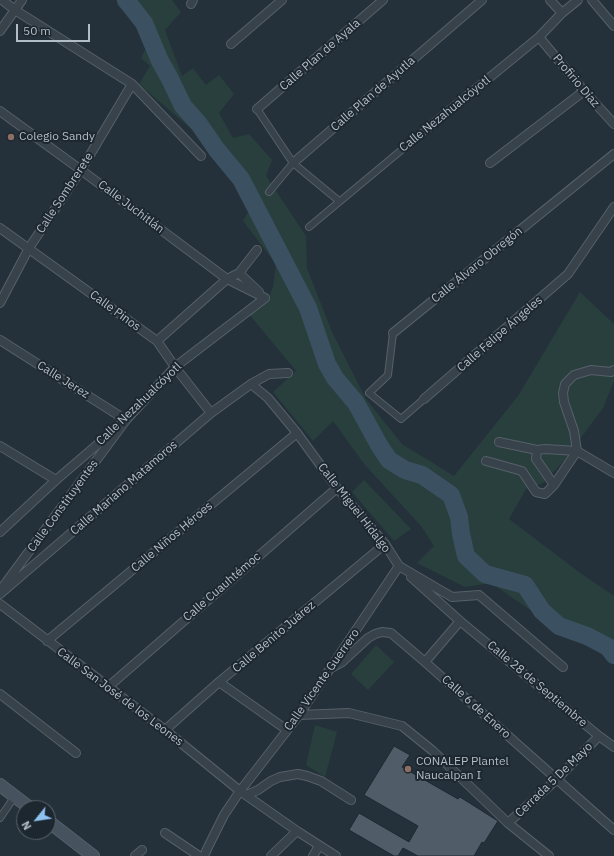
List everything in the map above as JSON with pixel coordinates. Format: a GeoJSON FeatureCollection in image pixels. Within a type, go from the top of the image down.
{"type":"FeatureCollection","features":[{"type":"Feature","properties":{"kind":"main road"},"geometry":{"type":"LineString","coordinates":[[0,785],[20,800]]}},
{"type":"Feature","properties":{"kind":"main road"},"geometry":{"type":"LineString","coordinates":[[56,827],[93,856]]}},
{"type":"Feature","properties":{"kind":"street"},"geometry":{"type":"LineString","coordinates":[[2,0],[15,10],[132,84],[201,156]]}},
{"type":"Feature","properties":{"kind":"street"},"geometry":{"type":"LineString","coordinates":[[0,31],[22,0]]}},
{"type":"Feature","properties":{"kind":"street"},"geometry":{"type":"LineString","coordinates":[[231,44],[282,0]]}},
{"type":"Feature","properties":{"kind":"street","name":"Calle Plan de Ayala"},"geometry":{"type":"LineString","coordinates":[[257,110],[383,0]]}},
{"type":"Feature","properties":{"kind":"street","name":"Calle Plan de Ayutla"},"geometry":{"type":"LineString","coordinates":[[268,192],[293,163],[482,0]]}},
{"type":"Feature","properties":{"kind":"street"},"geometry":{"type":"LineString","coordinates":[[550,0],[562,13]]}},
{"type":"Feature","properties":{"kind":"street","name":"Calle Nezahualcóyotl"},"geometry":{"type":"LineString","coordinates":[[309,227],[540,37],[562,13],[578,0]]}},
{"type":"Feature","properties":{"kind":"street"},"geometry":{"type":"LineString","coordinates":[[592,0],[614,26]]}},
{"type":"Feature","properties":{"kind":"street","name":"Profirio Díaz"},"geometry":{"type":"LineString","coordinates":[[540,37],[584,91],[614,124]]}},
{"type":"Feature","properties":{"kind":"street","name":"Calle Sombrerete"},"geometry":{"type":"LineString","coordinates":[[0,303],[29,248],[81,170],[132,84]]}},
{"type":"Feature","properties":{"kind":"street"},"geometry":{"type":"LineString","coordinates":[[490,163],[584,91]]}},
{"type":"Feature","properties":{"kind":"street"},"geometry":{"type":"LineString","coordinates":[[257,110],[293,163],[339,202]]}},
{"type":"Feature","properties":{"kind":"street","name":"Calle Juchitlán"},"geometry":{"type":"LineString","coordinates":[[0,111],[227,278],[265,298]]}},
{"type":"Feature","properties":{"kind":"street","name":"Calle Álvaro Obregón"},"geometry":{"type":"LineString","coordinates":[[369,393],[388,375],[393,333],[614,154]]}},
{"type":"Feature","properties":{"kind":"street","name":"Calle Felipe Ángeles"},"geometry":{"type":"LineString","coordinates":[[369,393],[401,419],[568,274],[614,207]]}},
{"type":"Feature","properties":{"kind":"street","name":"Calle Pinos"},"geometry":{"type":"LineString","coordinates":[[0,228],[157,341],[175,367],[211,413]]}},
{"type":"Feature","properties":{"kind":"street"},"geometry":{"type":"LineString","coordinates":[[157,341],[227,278],[239,273],[257,250]]}},
{"type":"Feature","properties":{"kind":"street"},"geometry":{"type":"LineString","coordinates":[[239,273],[265,298]]}},
{"type":"Feature","properties":{"kind":"street","name":"Calle Nezahualcóyotl"},"geometry":{"type":"LineString","coordinates":[[0,532],[56,480],[126,420],[175,367],[265,298]]}},
{"type":"Feature","properties":{"kind":"street","name":"Calle Jerez"},"geometry":{"type":"LineString","coordinates":[[0,340],[126,420]]}},
{"type":"Feature","properties":{"kind":"street"},"geometry":{"type":"LineString","coordinates":[[486,461],[522,471],[536,492],[545,494],[554,485],[577,451],[574,431],[564,402],[563,392],[565,384],[574,375],[591,370],[611,372],[614,370]]}},
{"type":"Feature","properties":{"kind":"street","name":"Calle Mariano Matamoros"},"geometry":{"type":"LineString","coordinates":[[0,593],[211,413],[251,384],[269,374],[288,373]]}},
{"type":"Feature","properties":{"kind":"street","name":"Calle Miguel Hidalgo"},"geometry":{"type":"LineString","coordinates":[[251,384],[268,398],[297,433],[337,488],[385,544],[399,566],[452,597],[479,595],[562,668]]}},
{"type":"Feature","properties":{"kind":"street","name":"Calle Constituyentes"},"geometry":{"type":"LineString","coordinates":[[0,593],[126,420]]}},
{"type":"Feature","properties":{"kind":"street","name":"Calle Niños Héroes"},"geometry":{"type":"LineString","coordinates":[[47,641],[297,433]]}},
{"type":"Feature","properties":{"kind":"street"},"geometry":{"type":"LineString","coordinates":[[499,442],[537,450],[577,451],[614,473]]}},
{"type":"Feature","properties":{"kind":"street"},"geometry":{"type":"LineString","coordinates":[[0,446],[56,480]]}},
{"type":"Feature","properties":{"kind":"street"},"geometry":{"type":"LineString","coordinates":[[537,450],[536,459],[554,485]]}},
{"type":"Feature","properties":{"kind":"street","name":"Calle Cuauhtémoc"},"geometry":{"type":"LineString","coordinates":[[108,687],[337,488]]}},
{"type":"Feature","properties":{"kind":"street","name":"Calle Benito Juárez"},"geometry":{"type":"LineString","coordinates":[[164,730],[385,544]]}},
{"type":"Feature","properties":{"kind":"street","name":"Calle 28 de Septiembre"},"geometry":{"type":"LineString","coordinates":[[399,566],[460,621],[614,747]]}},
{"type":"Feature","properties":{"kind":"street","name":"Calle Vicente Guerrero"},"geometry":{"type":"LineString","coordinates":[[204,856],[224,815],[243,793],[287,730],[300,715],[399,566]]}},
{"type":"Feature","properties":{"kind":"street","name":"Calle San José de los Leones"},"geometry":{"type":"LineString","coordinates":[[0,604],[164,730],[243,793],[297,832],[336,856]]}},
{"type":"Feature","properties":{"kind":"street"},"geometry":{"type":"LineString","coordinates":[[425,662],[460,621]]}},
{"type":"Feature","properties":{"kind":"street","name":"Calle 6 de Enero"},"geometry":{"type":"LineString","coordinates":[[331,668],[342,662],[368,638],[382,632],[391,633],[614,830]]}},
{"type":"Feature","properties":{"kind":"street"},"geometry":{"type":"LineString","coordinates":[[220,682],[287,730]]}},
{"type":"Feature","properties":{"kind":"street"},"geometry":{"type":"LineString","coordinates":[[0,694],[76,753]]}},
{"type":"Feature","properties":{"kind":"street"},"geometry":{"type":"LineString","coordinates":[[300,715],[349,713],[402,726],[433,751],[508,823],[549,856]]}},
{"type":"Feature","properties":{"kind":"street","name":"Cerrada 5 De Mayo"},"geometry":{"type":"LineString","coordinates":[[508,823],[556,780],[599,736]]}},
{"type":"Feature","properties":{"kind":"street"},"geometry":{"type":"LineString","coordinates":[[243,793],[258,790],[280,777],[298,774],[321,781],[351,800]]}},
{"type":"Feature","properties":{"kind":"street"},"geometry":{"type":"LineString","coordinates":[[0,818],[15,796]]}},
{"type":"Feature","properties":{"kind":"street"},"geometry":{"type":"LineString","coordinates":[[271,856],[297,832]]}},
{"type":"Feature","properties":{"kind":"street"},"geometry":{"type":"LineString","coordinates":[[165,833],[199,856]]}},
{"type":"Feature","properties":{"kind":"street"},"geometry":{"type":"LineString","coordinates":[[313,856],[320,846]]}},
{"type":"Feature","properties":{"kind":"street"},"geometry":{"type":"LineString","coordinates":[[136,856],[142,850]]}},
{"type":"Feature","properties":{"kind":"green space"},"geometry":{"type":"Polygon","coordinates":[[[116,0],[172,0],[181,12],[165,30],[182,76],[193,68],[206,85],[219,75],[234,94],[219,113],[233,138],[249,134],[272,160],[266,176],[306,236],[307,268],[332,332],[366,399],[402,444],[454,476],[518,396],[580,292],[614,324],[614,381],[603,408],[564,461],[543,483],[526,489],[509,519],[583,575],[614,596],[614,655],[558,629],[491,583],[465,587],[417,563],[434,546],[421,526],[365,465],[333,421],[313,441],[273,392],[296,371],[249,314],[268,299],[273,287],[276,264],[243,221],[250,209],[227,173],[195,132],[139,84],[150,66],[141,58],[148,44],[142,29],[118,6],[116,0]]]}},
{"type":"Feature","properties":{"kind":"green space"},"geometry":{"type":"Polygon","coordinates":[[[364,480],[411,529],[394,541],[352,492],[364,480]]]}},
{"type":"Feature","properties":{"kind":"green space"},"geometry":{"type":"Polygon","coordinates":[[[376,645],[394,662],[368,690],[351,674],[376,645]]]}},
{"type":"Feature","properties":{"kind":"green space"},"geometry":{"type":"Polygon","coordinates":[[[315,725],[337,732],[325,777],[306,765],[315,725]]]}},
{"type":"Feature","properties":{"kind":"building","name":"CONALEP Plantel Naucalpan I"},"geometry":{"type":"Polygon","coordinates":[[[394,746],[410,755],[402,767],[458,799],[460,797],[498,821],[484,843],[482,842],[474,856],[418,856],[403,848],[398,856],[394,856],[349,830],[359,813],[409,842],[418,826],[364,795],[394,746]]]}},
{"type":"Feature","properties":{"kind":"waterway"},"geometry":{"type":"LineString","coordinates":[[126,0],[144,23],[160,61],[183,106],[199,124],[217,150],[241,179],[308,308],[327,364],[335,378],[356,403],[389,460],[405,470],[422,475],[451,495],[459,517],[466,556],[485,574],[525,585],[542,611],[559,626],[587,636],[608,647],[614,655]]}},
{"type":"Feature","properties":{"kind":"place","name":"Colegio Sandy"},"geometry":{"type":"Point","coordinates":[11,137]}},
{"type":"Feature","properties":{"kind":"place","name":"CONALEP Plantel Naucalpan I"},"geometry":{"type":"Point","coordinates":[408,769]}}]}
